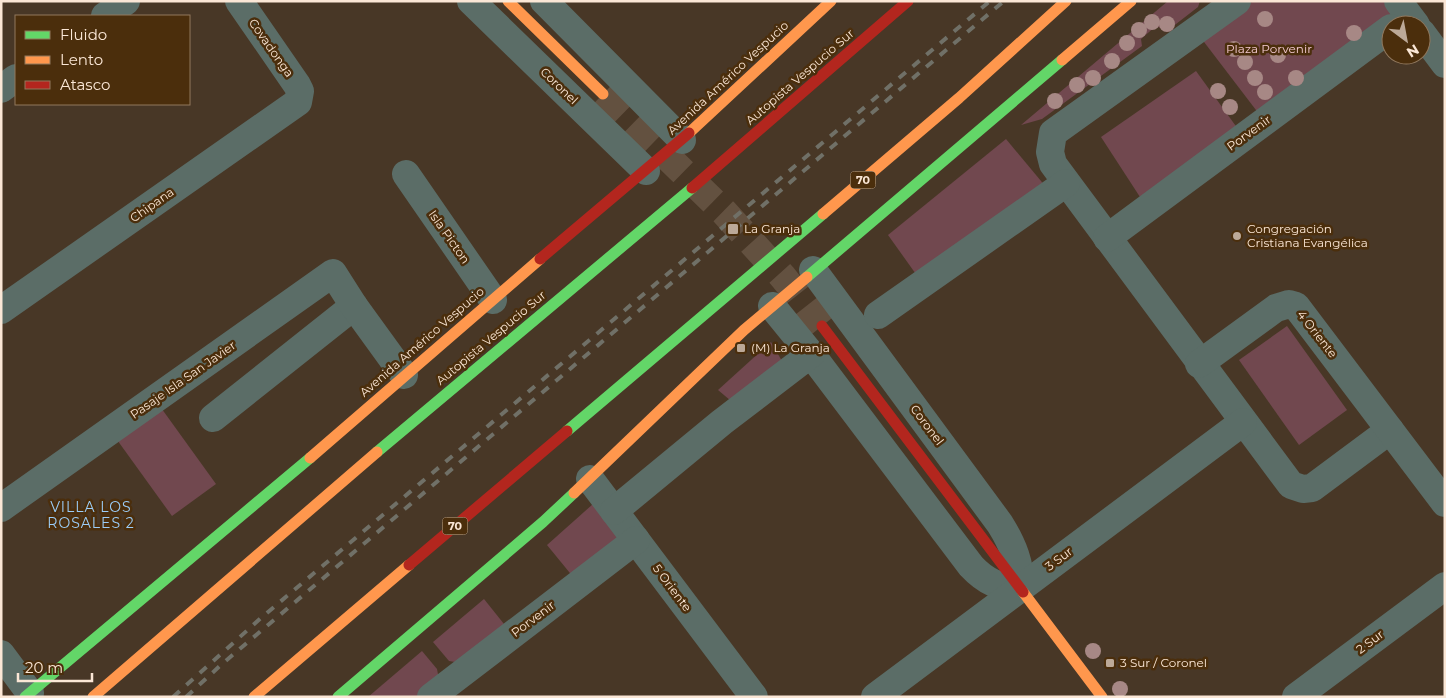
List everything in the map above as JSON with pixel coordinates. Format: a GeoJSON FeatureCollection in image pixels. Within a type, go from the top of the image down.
{"type":"FeatureCollection","features":[{"type":"Feature","properties":{"kind":"main road","name":"Coronel"},"geometry":{"type":"LineString","coordinates":[[508,1],[602,94]]}},
{"type":"Feature","properties":{"kind":"main road","name":"Avenida Américo Vespucio"},"geometry":{"type":"LineString","coordinates":[[27,695],[246,513],[404,375],[682,140],[831,1]]}},
{"type":"Feature","properties":{"kind":"main road","name":"Autopista Vespucio Sur"},"geometry":{"type":"LineString","coordinates":[[93,697],[464,378],[742,146],[908,1]]}},
{"type":"Feature","properties":{"kind":"main road","name":"70"},"geometry":{"type":"LineString","coordinates":[[254,697],[960,98],[1066,1]]}},
{"type":"Feature","properties":{"kind":"main road"},"geometry":{"type":"LineString","coordinates":[[338,697],[492,566],[590,479],[716,355],[813,270],[1131,1]]}},
{"type":"Feature","properties":{"kind":"main road","name":"Coronel"},"geometry":{"type":"LineString","coordinates":[[822,326],[1102,697]]}},
{"type":"Feature","properties":{"kind":"street"},"geometry":{"type":"LineString","coordinates":[[106,15],[126,1]]}},
{"type":"Feature","properties":{"kind":"street","name":"Covadonga"},"geometry":{"type":"LineString","coordinates":[[239,1],[297,85],[300,97]]}},
{"type":"Feature","properties":{"kind":"street","name":"Coronel"},"geometry":{"type":"LineString","coordinates":[[471,1],[646,171]]}},
{"type":"Feature","properties":{"kind":"street"},"geometry":{"type":"LineString","coordinates":[[544,1],[682,140]]}},
{"type":"Feature","properties":{"kind":"street"},"geometry":{"type":"LineString","coordinates":[[1237,1],[1058,128],[1053,133],[1050,144],[1053,164],[1286,480],[1297,488],[1312,488],[1390,430]]}},
{"type":"Feature","properties":{"kind":"street","name":"Porvenir"},"geometry":{"type":"LineString","coordinates":[[1107,238],[1381,38]]}},
{"type":"Feature","properties":{"kind":"street"},"geometry":{"type":"LineString","coordinates":[[1431,49],[1445,64]]}},
{"type":"Feature","properties":{"kind":"street"},"geometry":{"type":"LineString","coordinates":[[1,89],[15,79]]}},
{"type":"Feature","properties":{"kind":"street","name":"Chipana"},"geometry":{"type":"LineString","coordinates":[[1,310],[294,106],[300,97]]}},
{"type":"Feature","properties":{"kind":"street","name":"Isla Picton"},"geometry":{"type":"LineString","coordinates":[[406,174],[493,300]]}},
{"type":"Feature","properties":{"kind":"street"},"geometry":{"type":"LineString","coordinates":[[878,315],[1066,183]]}},
{"type":"Feature","properties":{"kind":"street","name":"Coronel"},"geometry":{"type":"LineString","coordinates":[[813,270],[1000,524],[1011,542],[1016,557],[1021,576],[1020,588]]}},
{"type":"Feature","properties":{"kind":"street","name":"Pasaje Isla San Javier"},"geometry":{"type":"LineString","coordinates":[[1,508],[333,274],[404,375]]}},
{"type":"Feature","properties":{"kind":"street","name":"4 Oriente"},"geometry":{"type":"LineString","coordinates":[[1199,364],[1276,308],[1289,304],[1296,306],[1445,503]]}},
{"type":"Feature","properties":{"kind":"street"},"geometry":{"type":"LineString","coordinates":[[213,418],[354,306]]}},
{"type":"Feature","properties":{"kind":"street"},"geometry":{"type":"LineString","coordinates":[[772,306],[811,354],[971,566],[980,576],[991,582],[1000,586],[1020,588]]}},
{"type":"Feature","properties":{"kind":"street"},"geometry":{"type":"LineString","coordinates":[[614,511],[722,422],[811,354]]}},
{"type":"Feature","properties":{"kind":"street","name":"3 Sur"},"geometry":{"type":"LineString","coordinates":[[875,697],[1242,422]]}},
{"type":"Feature","properties":{"kind":"street","name":"5 Oriente"},"geometry":{"type":"LineString","coordinates":[[590,479],[754,697]]}},
{"type":"Feature","properties":{"kind":"street","name":"Porvenir"},"geometry":{"type":"LineString","coordinates":[[431,697],[636,540]]}},
{"type":"Feature","properties":{"kind":"street","name":"2 Sur"},"geometry":{"type":"LineString","coordinates":[[1296,697],[1445,586]]}},
{"type":"Feature","properties":{"kind":"street"},"geometry":{"type":"LineString","coordinates":[[1,654],[27,695]]}},
{"type":"Feature","properties":{"kind":"green space"},"geometry":{"type":"Polygon","coordinates":[[[1168,1],[1200,1],[1198,7],[1167,31],[1156,26],[1141,39],[1142,46],[1042,119],[1021,125],[1168,1]]]}},
{"type":"Feature","properties":{"kind":"green space","name":"Plaza Porvenir"},"geometry":{"type":"Polygon","coordinates":[[[1253,1],[1384,1],[1391,14],[1381,15],[1381,25],[1259,114],[1201,38],[1253,1]]]}},
{"type":"Feature","properties":{"kind":"green space"},"geometry":{"type":"Polygon","coordinates":[[[1196,71],[1238,129],[1140,197],[1101,137],[1196,71]]]}},
{"type":"Feature","properties":{"kind":"green space"},"geometry":{"type":"Polygon","coordinates":[[[1006,139],[1046,187],[918,277],[888,235],[1006,139]]]}},
{"type":"Feature","properties":{"kind":"green space"},"geometry":{"type":"Polygon","coordinates":[[[1287,326],[1347,410],[1299,445],[1239,360],[1287,326]]]}},
{"type":"Feature","properties":{"kind":"green space"},"geometry":{"type":"Polygon","coordinates":[[[771,342],[786,368],[737,406],[718,390],[771,342]]]}},
{"type":"Feature","properties":{"kind":"green space"},"geometry":{"type":"Polygon","coordinates":[[[159,405],[216,484],[172,516],[115,437],[159,405]]]}},
{"type":"Feature","properties":{"kind":"green space"},"geometry":{"type":"Polygon","coordinates":[[[593,504],[618,536],[614,546],[574,578],[547,545],[593,504]]]}},
{"type":"Feature","properties":{"kind":"green space"},"geometry":{"type":"Polygon","coordinates":[[[484,599],[508,629],[461,663],[449,661],[433,642],[484,599]]]}},
{"type":"Feature","properties":{"kind":"green space"},"geometry":{"type":"Polygon","coordinates":[[[422,651],[437,669],[439,680],[417,697],[368,697],[422,651]]]}},
{"type":"Feature","properties":{"kind":"tunnel"},"geometry":{"type":"LineString","coordinates":[[603,94],[724,212],[783,277],[822,326]]}},
{"type":"Feature","properties":{"kind":"railway"},"geometry":{"type":"LineString","coordinates":[[173,697],[261,618],[990,1]]}},
{"type":"Feature","properties":{"kind":"railway"},"geometry":{"type":"LineString","coordinates":[[186,697],[222,664],[1004,1]]}},
{"type":"Feature","properties":{"kind":"traffic: fast"},"geometry":{"type":"LineString","coordinates":[[807,277],[1062,60]]}},
{"type":"Feature","properties":{"kind":"traffic: fast"},"geometry":{"type":"LineString","coordinates":[[377,452],[692,188]]}},
{"type":"Feature","properties":{"kind":"traffic: fast"},"geometry":{"type":"LineString","coordinates":[[567,431],[823,214]]}},
{"type":"Feature","properties":{"kind":"traffic: fast"},"geometry":{"type":"LineString","coordinates":[[25,697],[310,458]]}},
{"type":"Feature","properties":{"kind":"traffic: fast"},"geometry":{"type":"LineString","coordinates":[[338,697],[543,522],[574,493]]}},
{"type":"Feature","properties":{"kind":"traffic: slow"},"geometry":{"type":"LineString","coordinates":[[508,1],[603,94]]}},
{"type":"Feature","properties":{"kind":"traffic: slow"},"geometry":{"type":"LineString","coordinates":[[689,133],[831,1]]}},
{"type":"Feature","properties":{"kind":"traffic: slow"},"geometry":{"type":"LineString","coordinates":[[823,214],[959,98],[1066,1]]}},
{"type":"Feature","properties":{"kind":"traffic: slow"},"geometry":{"type":"LineString","coordinates":[[1062,60],[1131,1]]}},
{"type":"Feature","properties":{"kind":"traffic: slow"},"geometry":{"type":"LineString","coordinates":[[310,458],[540,259]]}},
{"type":"Feature","properties":{"kind":"traffic: slow"},"geometry":{"type":"LineString","coordinates":[[574,493],[744,330],[807,277]]}},
{"type":"Feature","properties":{"kind":"traffic: slow"},"geometry":{"type":"LineString","coordinates":[[93,697],[377,452]]}},
{"type":"Feature","properties":{"kind":"traffic: slow"},"geometry":{"type":"LineString","coordinates":[[254,697],[409,565]]}},
{"type":"Feature","properties":{"kind":"traffic: slow"},"geometry":{"type":"LineString","coordinates":[[1023,592],[1102,697]]}},
{"type":"Feature","properties":{"kind":"traffic: jam"},"geometry":{"type":"LineString","coordinates":[[692,188],[908,1]]}},
{"type":"Feature","properties":{"kind":"traffic: jam"},"geometry":{"type":"LineString","coordinates":[[540,259],[689,133]]}},
{"type":"Feature","properties":{"kind":"traffic: jam"},"geometry":{"type":"LineString","coordinates":[[822,326],[1023,592]]}},
{"type":"Feature","properties":{"kind":"traffic: jam"},"geometry":{"type":"LineString","coordinates":[[409,565],[567,431]]}},
{"type":"Feature","properties":{"kind":"place","name":"La Granja"},"geometry":{"type":"Point","coordinates":[733,229]}},
{"type":"Feature","properties":{"kind":"place","name":"Congregación Cristiana Evangélica"},"geometry":{"type":"Point","coordinates":[1237,236]}},
{"type":"Feature","properties":{"kind":"place","name":"(M) La Granja"},"geometry":{"type":"Point","coordinates":[741,348]}},
{"type":"Feature","properties":{"kind":"place","name":"3 Sur / Coronel"},"geometry":{"type":"Point","coordinates":[1110,663]}},
{"type":"Feature","properties":{"kind":"district","name":"VILLA LOS ROSALES 2"},"geometry":{"type":"Point","coordinates":[91,516]}}]}
